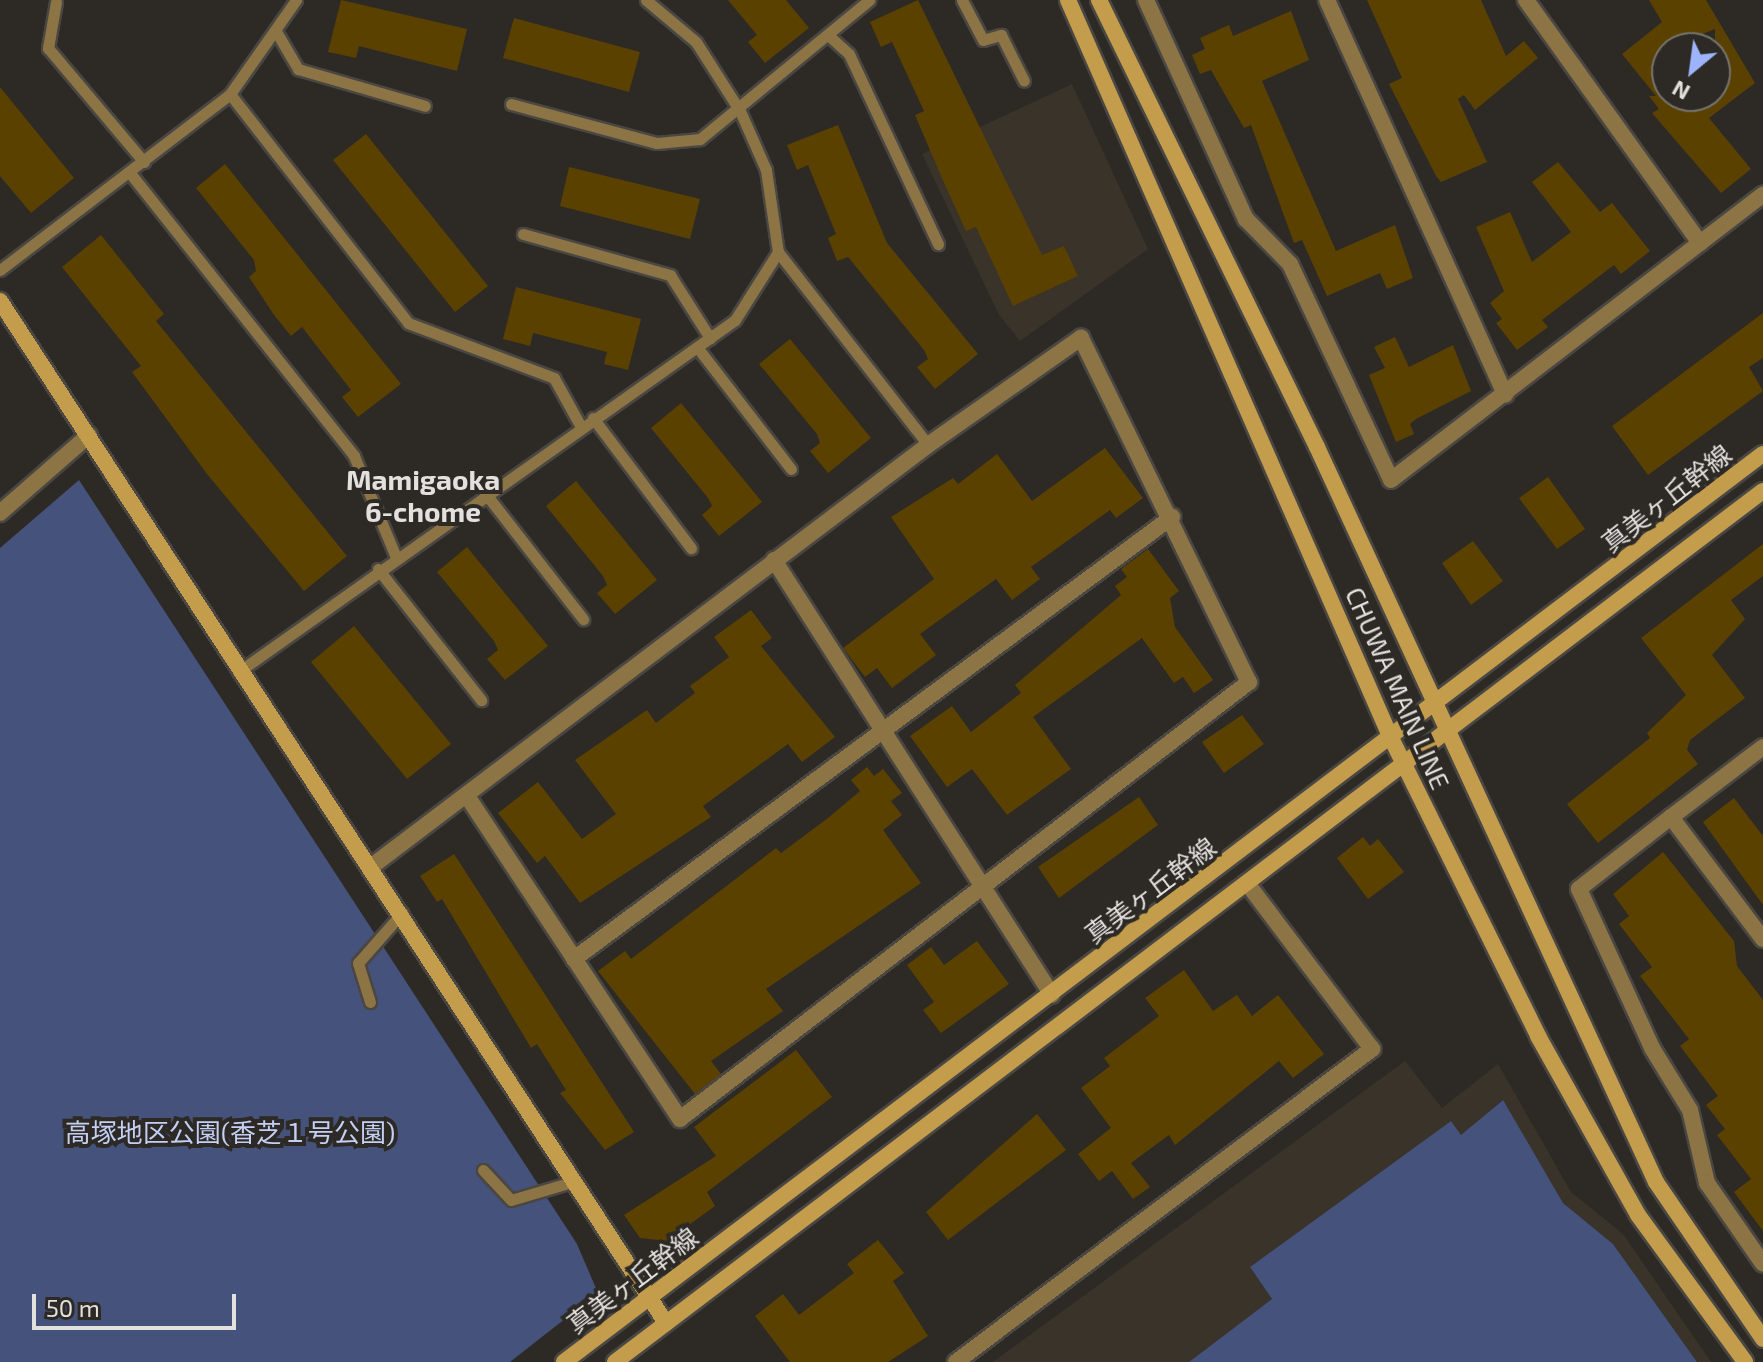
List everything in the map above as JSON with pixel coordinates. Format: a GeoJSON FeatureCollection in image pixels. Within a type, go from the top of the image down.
{"type":"FeatureCollection","features":[{"type":"Feature","properties":{"kind":"street","name":"CHUWA MAIN LINE"},"geometry":{"type":"LineString","coordinates":[[1068,0],[1390,736],[1538,1036],[1638,1215],[1745,1362]]}},
{"type":"Feature","properties":{"kind":"street","name":"CHUWA MAIN LINE"},"geometry":{"type":"LineString","coordinates":[[1099,0],[1317,447],[1433,706],[1448,731],[1656,1182],[1763,1339]]}},
{"type":"Feature","properties":{"kind":"street"},"geometry":{"type":"LineString","coordinates":[[1146,0],[1246,219],[1290,264],[1391,480],[1763,195]]}},
{"type":"Feature","properties":{"kind":"street"},"geometry":{"type":"LineString","coordinates":[[1327,0],[1505,395]]}},
{"type":"Feature","properties":{"kind":"street"},"geometry":{"type":"LineString","coordinates":[[1526,0],[1700,243]]}},
{"type":"Feature","properties":{"kind":"street"},"geometry":{"type":"LineString","coordinates":[[0,301],[372,866],[666,1323]]}},
{"type":"Feature","properties":{"kind":"street"},"geometry":{"type":"LineString","coordinates":[[372,866],[928,445],[1081,338],[1172,517],[1249,682],[680,1119],[467,796]]}},
{"type":"Feature","properties":{"kind":"street"},"geometry":{"type":"LineString","coordinates":[[0,513],[89,435]]}},
{"type":"Feature","properties":{"kind":"street","name":"真美ヶ丘幹線"},"geometry":{"type":"LineString","coordinates":[[564,1362],[1763,454]]}},
{"type":"Feature","properties":{"kind":"street","name":"真美ヶ丘幹線"},"geometry":{"type":"LineString","coordinates":[[615,1362],[1247,883],[1406,769],[1448,731],[1763,491]]}},
{"type":"Feature","properties":{"kind":"street"},"geometry":{"type":"LineString","coordinates":[[574,959],[1172,517]]}},
{"type":"Feature","properties":{"kind":"street"},"geometry":{"type":"LineString","coordinates":[[774,560],[985,885],[1052,995]]}},
{"type":"Feature","properties":{"kind":"street"},"geometry":{"type":"LineString","coordinates":[[1763,747],[1579,889],[1652,1048],[1690,1110],[1707,1183],[1763,1264]]}},
{"type":"Feature","properties":{"kind":"street"},"geometry":{"type":"LineString","coordinates":[[1671,817],[1763,939]]}},
{"type":"Feature","properties":{"kind":"street"},"geometry":{"type":"LineString","coordinates":[[956,1362],[1372,1049],[1247,883]]}},
{"type":"Feature","properties":{"kind":"lane"},"geometry":{"type":"LineString","coordinates":[[0,270],[230,94],[277,33],[296,0]]}},
{"type":"Feature","properties":{"kind":"lane"},"geometry":{"type":"LineString","coordinates":[[646,0],[696,42],[740,111],[766,170],[778,252],[928,445]]}},
{"type":"Feature","properties":{"kind":"lane"},"geometry":{"type":"LineString","coordinates":[[962,0],[983,40],[1001,35],[1024,81]]}},
{"type":"Feature","properties":{"kind":"lane"},"geometry":{"type":"LineString","coordinates":[[56,2],[48,48],[144,162]]}},
{"type":"Feature","properties":{"kind":"lane"},"geometry":{"type":"LineString","coordinates":[[511,104],[657,143],[700,139],[740,111],[861,3]]}},
{"type":"Feature","properties":{"kind":"lane"},"geometry":{"type":"LineString","coordinates":[[277,33],[298,69],[425,106]]}},
{"type":"Feature","properties":{"kind":"lane"},"geometry":{"type":"LineString","coordinates":[[828,35],[849,54],[938,244]]}},
{"type":"Feature","properties":{"kind":"lane"},"geometry":{"type":"LineString","coordinates":[[230,94],[408,323],[554,378],[581,427]]}},
{"type":"Feature","properties":{"kind":"lane"},"geometry":{"type":"LineString","coordinates":[[130,173],[354,456],[395,555]]}},
{"type":"Feature","properties":{"kind":"lane"},"geometry":{"type":"LineString","coordinates":[[523,234],[670,275],[710,338]]}},
{"type":"Feature","properties":{"kind":"lane"},"geometry":{"type":"LineString","coordinates":[[241,670],[395,555],[735,320],[778,252]]}},
{"type":"Feature","properties":{"kind":"lane"},"geometry":{"type":"LineString","coordinates":[[697,347],[791,469]]}},
{"type":"Feature","properties":{"kind":"lane"},"geometry":{"type":"LineString","coordinates":[[593,418],[691,548]]}},
{"type":"Feature","properties":{"kind":"lane"},"geometry":{"type":"LineString","coordinates":[[485,493],[583,619]]}},
{"type":"Feature","properties":{"kind":"lane"},"geometry":{"type":"LineString","coordinates":[[378,569],[481,700]]}},
{"type":"Feature","properties":{"kind":"lane"},"geometry":{"type":"LineString","coordinates":[[370,1002],[358,963],[402,913]]}},
{"type":"Feature","properties":{"kind":"lane"},"geometry":{"type":"LineString","coordinates":[[483,1170],[511,1200],[575,1181]]}},
{"type":"Feature","properties":{"kind":"shaded area"},"geometry":{"type":"Polygon","coordinates":[[[1072,84],[1148,249],[1020,341],[999,315],[922,154],[1072,84]]]}},
{"type":"Feature","properties":{"kind":"shaded area"},"geometry":{"type":"Polygon","coordinates":[[[1405,1061],[1442,1108],[1498,1064],[1571,1192],[1623,1234],[1711,1362],[1697,1362],[1613,1244],[1563,1203],[1502,1100],[1461,1136],[1451,1121],[1250,1267],[1272,1299],[1189,1362],[993,1362],[1405,1061]]]}},
{"type":"Feature","properties":{"kind":"green space","name":"高塚地区公園(香芝１号公園)"},"geometry":{"type":"Polygon","coordinates":[[[79,480],[577,1244],[598,1293],[510,1362],[0,1362],[0,548],[79,480]]]}},
{"type":"Feature","properties":{"kind":"green space"},"geometry":{"type":"Polygon","coordinates":[[[1503,1100],[1563,1203],[1613,1244],[1697,1362],[1189,1362],[1272,1299],[1250,1267],[1451,1121],[1461,1135],[1503,1100]]]}},
{"type":"Feature","properties":{"kind":"building"},"geometry":{"type":"Polygon","coordinates":[[[341,0],[467,29],[457,71],[359,46],[356,58],[328,52],[341,0]]]}},
{"type":"Feature","properties":{"kind":"building"},"geometry":{"type":"Polygon","coordinates":[[[728,0],[786,0],[809,28],[765,63],[748,42],[757,35],[728,0]]]}},
{"type":"Feature","properties":{"kind":"building"},"geometry":{"type":"Polygon","coordinates":[[[918,0],[1042,255],[1064,246],[1078,276],[1013,306],[976,227],[966,231],[915,115],[924,111],[892,42],[881,47],[870,22],[918,0]]]}},
{"type":"Feature","properties":{"kind":"building"},"geometry":{"type":"Polygon","coordinates":[[[1367,0],[1481,0],[1506,56],[1524,41],[1538,58],[1475,110],[1464,95],[1458,99],[1487,162],[1441,182],[1436,176],[1389,84],[1402,78],[1367,0]]]}},
{"type":"Feature","properties":{"kind":"building"},"geometry":{"type":"Polygon","coordinates":[[[1649,0],[1706,0],[1725,32],[1715,32],[1715,29],[1707,32],[1651,32],[1651,90],[1622,54],[1662,22],[1649,0]]]}},
{"type":"Feature","properties":{"kind":"building"},"geometry":{"type":"Polygon","coordinates":[[[1291,11],[1309,60],[1262,81],[1336,251],[1395,225],[1413,278],[1387,289],[1380,273],[1327,296],[1302,240],[1294,243],[1251,125],[1244,128],[1211,70],[1200,74],[1192,55],[1205,49],[1200,38],[1229,25],[1233,36],[1291,11]]]}},
{"type":"Feature","properties":{"kind":"building"},"geometry":{"type":"Polygon","coordinates":[[[514,18],[640,52],[629,92],[503,58],[514,18]]]}},
{"type":"Feature","properties":{"kind":"building"},"geometry":{"type":"Polygon","coordinates":[[[1731,42],[1755,83],[1731,101],[1731,42]]]}},
{"type":"Feature","properties":{"kind":"building"},"geometry":{"type":"Polygon","coordinates":[[[0,87],[74,178],[31,213],[0,176],[0,87]]]}},
{"type":"Feature","properties":{"kind":"building"},"geometry":{"type":"Polygon","coordinates":[[[1717,112],[1709,118],[1751,169],[1721,193],[1652,113],[1717,112]]]}},
{"type":"Feature","properties":{"kind":"building"},"geometry":{"type":"Polygon","coordinates":[[[838,125],[887,243],[978,354],[935,389],[917,367],[928,359],[924,350],[848,257],[837,261],[828,238],[836,234],[808,165],[797,170],[787,145],[838,125]]]}},
{"type":"Feature","properties":{"kind":"building"},"geometry":{"type":"Polygon","coordinates":[[[366,134],[488,286],[455,312],[333,160],[366,134]]]}},
{"type":"Feature","properties":{"kind":"building"},"geometry":{"type":"Polygon","coordinates":[[[1558,162],[1600,212],[1612,203],[1650,251],[1621,274],[1614,265],[1542,320],[1548,327],[1517,350],[1496,323],[1502,319],[1490,303],[1504,291],[1476,227],[1510,212],[1532,262],[1571,232],[1532,182],[1558,162]]]}},
{"type":"Feature","properties":{"kind":"building"},"geometry":{"type":"Polygon","coordinates":[[[225,164],[401,384],[358,417],[342,397],[351,390],[302,327],[291,336],[274,315],[249,277],[256,271],[254,260],[196,188],[225,164]]]}},
{"type":"Feature","properties":{"kind":"building"},"geometry":{"type":"Polygon","coordinates":[[[569,167],[700,199],[690,239],[560,206],[569,167]]]}},
{"type":"Feature","properties":{"kind":"building"},"geometry":{"type":"Polygon","coordinates":[[[101,235],[164,314],[156,321],[347,556],[304,591],[207,474],[132,372],[141,366],[62,267],[101,235]]]}},
{"type":"Feature","properties":{"kind":"building"},"geometry":{"type":"Polygon","coordinates":[[[516,287],[641,319],[628,370],[604,364],[607,352],[533,333],[530,346],[503,339],[516,287]]]}},
{"type":"Feature","properties":{"kind":"building"},"geometry":{"type":"Polygon","coordinates":[[[1763,313],[1763,358],[1749,367],[1763,391],[1648,475],[1612,426],[1763,313]]]}},
{"type":"Feature","properties":{"kind":"building"},"geometry":{"type":"Polygon","coordinates":[[[1395,337],[1409,367],[1453,345],[1471,391],[1416,419],[1410,424],[1414,434],[1396,442],[1369,375],[1385,368],[1374,347],[1395,337]]]}},
{"type":"Feature","properties":{"kind":"building"},"geometry":{"type":"Polygon","coordinates":[[[790,339],[871,438],[828,473],[810,451],[820,443],[817,434],[759,364],[790,339]]]}},
{"type":"Feature","properties":{"kind":"building"},"geometry":{"type":"Polygon","coordinates":[[[681,403],[762,502],[719,536],[702,515],[712,506],[708,498],[651,428],[681,403]]]}},
{"type":"Feature","properties":{"kind":"building"},"geometry":{"type":"Polygon","coordinates":[[[1105,448],[1143,498],[1116,518],[1110,510],[1031,567],[1040,579],[1012,600],[996,579],[920,634],[936,655],[892,688],[877,668],[865,677],[843,648],[934,579],[891,517],[953,478],[958,484],[997,454],[1032,501],[1105,448]]]}},
{"type":"Feature","properties":{"kind":"building"},"geometry":{"type":"Polygon","coordinates":[[[1548,477],[1585,529],[1557,549],[1519,498],[1548,477]]]}},
{"type":"Feature","properties":{"kind":"building"},"geometry":{"type":"Polygon","coordinates":[[[576,481],[657,580],[615,614],[597,593],[607,585],[603,576],[546,506],[576,481]]]}},
{"type":"Feature","properties":{"kind":"building"},"geometry":{"type":"Polygon","coordinates":[[[1473,541],[1503,581],[1471,605],[1442,563],[1473,541]]]}},
{"type":"Feature","properties":{"kind":"building"},"geometry":{"type":"Polygon","coordinates":[[[1763,544],[1763,576],[1731,600],[1745,619],[1712,655],[1745,698],[1690,740],[1687,750],[1698,764],[1598,843],[1567,804],[1650,738],[1647,733],[1686,695],[1641,638],[1763,544]]]}},
{"type":"Feature","properties":{"kind":"building"},"geometry":{"type":"Polygon","coordinates":[[[467,547],[548,646],[505,680],[487,659],[498,650],[494,641],[437,572],[467,547]]]}},
{"type":"Feature","properties":{"kind":"building"},"geometry":{"type":"Polygon","coordinates":[[[1148,549],[1179,591],[1170,598],[1175,627],[1213,680],[1194,693],[1183,677],[1174,683],[1142,638],[1033,717],[1071,769],[1007,815],[972,769],[947,787],[910,736],[952,706],[971,732],[1021,693],[1015,685],[1121,595],[1115,586],[1127,577],[1121,569],[1148,549]]]}},
{"type":"Feature","properties":{"kind":"building"},"geometry":{"type":"Polygon","coordinates":[[[751,610],[772,638],[761,646],[835,737],[802,762],[788,744],[703,806],[711,817],[580,903],[545,856],[537,863],[498,813],[538,782],[582,839],[616,814],[575,760],[647,710],[656,723],[695,693],[690,686],[729,657],[714,637],[751,610]]]}},
{"type":"Feature","properties":{"kind":"building"},"geometry":{"type":"Polygon","coordinates":[[[354,626],[451,744],[407,779],[311,662],[354,626]]]}},
{"type":"Feature","properties":{"kind":"building"},"geometry":{"type":"Polygon","coordinates":[[[1242,715],[1264,744],[1224,773],[1202,742],[1242,715]]]}},
{"type":"Feature","properties":{"kind":"building"},"geometry":{"type":"Polygon","coordinates":[[[867,767],[874,776],[883,769],[902,793],[891,801],[902,815],[883,830],[921,883],[766,989],[783,1011],[711,1061],[721,1074],[695,1094],[598,971],[625,951],[631,959],[776,848],[781,853],[828,818],[860,791],[851,780],[867,767]]]}},
{"type":"Feature","properties":{"kind":"building"},"geometry":{"type":"Polygon","coordinates":[[[1139,797],[1158,825],[1059,898],[1038,867],[1139,797]]]}},
{"type":"Feature","properties":{"kind":"building"},"geometry":{"type":"Polygon","coordinates":[[[1734,798],[1763,836],[1763,905],[1703,822],[1734,798]]]}},
{"type":"Feature","properties":{"kind":"building"},"geometry":{"type":"Polygon","coordinates":[[[1363,837],[1370,846],[1378,839],[1404,872],[1368,899],[1337,858],[1363,837]]]}},
{"type":"Feature","properties":{"kind":"building"},"geometry":{"type":"Polygon","coordinates":[[[1663,852],[1734,941],[1737,966],[1763,1000],[1763,1231],[1734,1192],[1751,1179],[1717,1135],[1725,1129],[1706,1105],[1718,1096],[1680,1046],[1689,1039],[1640,976],[1652,967],[1619,924],[1629,916],[1613,894],[1663,852]]]}},
{"type":"Feature","properties":{"kind":"building"},"geometry":{"type":"Polygon","coordinates":[[[454,854],[634,1132],[605,1150],[560,1093],[566,1090],[537,1044],[531,1048],[442,899],[437,902],[420,876],[454,854]]]}},
{"type":"Feature","properties":{"kind":"building"},"geometry":{"type":"Polygon","coordinates":[[[977,941],[1009,984],[941,1033],[923,1010],[934,1002],[907,965],[931,947],[944,965],[977,941]]]}},
{"type":"Feature","properties":{"kind":"building"},"geometry":{"type":"Polygon","coordinates":[[[1184,970],[1213,1011],[1237,995],[1252,1016],[1278,995],[1324,1054],[1293,1078],[1279,1061],[1175,1145],[1169,1135],[1131,1163],[1150,1187],[1133,1199],[1112,1171],[1099,1181],[1078,1154],[1111,1128],[1081,1088],[1110,1066],[1104,1058],[1159,1016],[1145,998],[1184,970]]]}},
{"type":"Feature","properties":{"kind":"building"},"geometry":{"type":"Polygon","coordinates":[[[796,1050],[832,1097],[707,1192],[715,1206],[667,1241],[640,1238],[624,1215],[716,1156],[694,1127],[796,1050]]]}},
{"type":"Feature","properties":{"kind":"building"},"geometry":{"type":"Polygon","coordinates":[[[1037,1114],[1066,1150],[948,1240],[926,1212],[1037,1114]]]}},
{"type":"Feature","properties":{"kind":"building"},"geometry":{"type":"Polygon","coordinates":[[[878,1240],[904,1273],[893,1281],[928,1336],[888,1362],[790,1362],[755,1316],[783,1294],[799,1315],[854,1273],[847,1264],[878,1240]]]}},
{"type":"Feature","properties":{"kind":"district","name":"Mamigaoka 6-chome"},"geometry":{"type":"Point","coordinates":[423,495]}}]}
